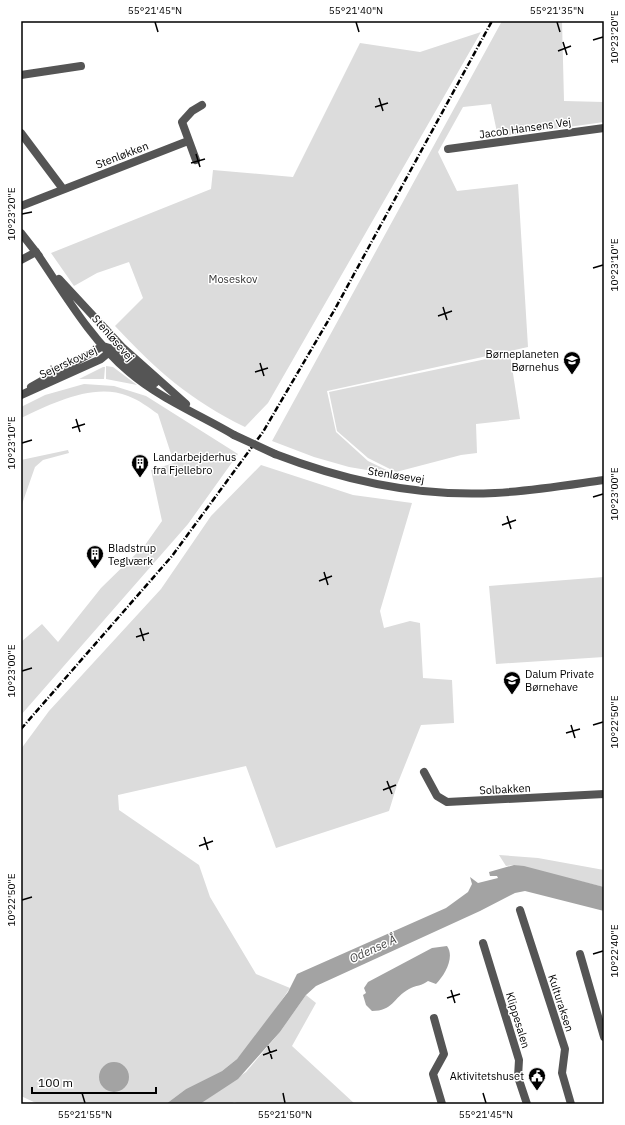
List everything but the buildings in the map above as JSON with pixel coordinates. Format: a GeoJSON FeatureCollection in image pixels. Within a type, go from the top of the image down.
{"type":"FeatureCollection","features":[{"type":"Feature","properties":{"kind":"street"},"geometry":{"type":"LineString","coordinates":[[21,75],[81,66]]}},
{"type":"Feature","properties":{"kind":"street"},"geometry":{"type":"LineString","coordinates":[[196,160],[182,122],[192,111],[202,105]]}},
{"type":"Feature","properties":{"kind":"street","name":"Jacob Hansens Vej"},"geometry":{"type":"LineString","coordinates":[[448,149],[604,128]]}},
{"type":"Feature","properties":{"kind":"street"},"geometry":{"type":"LineString","coordinates":[[21,133],[63,189]]}},
{"type":"Feature","properties":{"kind":"street","name":"Stenløkken"},"geometry":{"type":"LineString","coordinates":[[21,206],[188,141]]}},
{"type":"Feature","properties":{"kind":"street","name":"Stenløsevej"},"geometry":{"type":"LineString","coordinates":[[21,233],[36,252],[113,338],[198,414],[234,435],[275,454],[347,477],[421,490],[494,493],[604,480]]}},
{"type":"Feature","properties":{"kind":"street"},"geometry":{"type":"LineString","coordinates":[[21,260],[36,252]]}},
{"type":"Feature","properties":{"kind":"street","name":"Stenløsevej"},"geometry":{"type":"LineString","coordinates":[[36,252],[69,301],[103,346]]}},
{"type":"Feature","properties":{"kind":"street","name":"Sejerskovvej"},"geometry":{"type":"LineString","coordinates":[[21,394],[51,383],[111,351],[113,338]]}},
{"type":"Feature","properties":{"kind":"street"},"geometry":{"type":"LineString","coordinates":[[103,346],[198,414]]}},
{"type":"Feature","properties":{"kind":"street","name":"Sejerskovvej"},"geometry":{"type":"LineString","coordinates":[[21,394],[44,378],[103,346]]}},
{"type":"Feature","properties":{"kind":"street","name":"Solbakken"},"geometry":{"type":"LineString","coordinates":[[424,772],[437,796],[447,802],[604,794]]}},
{"type":"Feature","properties":{"kind":"street","name":"Kulturaksen"},"geometry":{"type":"LineString","coordinates":[[520,910],[565,1049],[562,1073],[571,1104]]}},
{"type":"Feature","properties":{"kind":"street","name":"Klippesalen"},"geometry":{"type":"LineString","coordinates":[[483,943],[519,1060],[518,1077],[526,1104]]}},
{"type":"Feature","properties":{"kind":"street"},"geometry":{"type":"LineString","coordinates":[[580,954],[604,1037]]}},
{"type":"Feature","properties":{"kind":"street"},"geometry":{"type":"LineString","coordinates":[[434,1018],[444,1054],[433,1074],[442,1104]]}},
{"type":"Feature","properties":{"kind":"green space"},"geometry":{"type":"Polygon","coordinates":[[[502,21],[562,21],[564,101],[604,102],[604,122],[498,137],[491,104],[463,107],[438,152],[457,191],[518,184],[528,347],[327,391],[336,432],[368,461],[397,475],[349,467],[314,457],[272,441],[502,21]]]}},
{"type":"Feature","properties":{"kind":"green space","name":"Moseskov"},"geometry":{"type":"Polygon","coordinates":[[[481,32],[268,403],[245,427],[207,406],[175,383],[145,357],[115,326],[143,298],[129,262],[97,273],[74,286],[51,253],[211,189],[213,170],[293,177],[360,43],[420,52],[481,32]]]}},
{"type":"Feature","properties":{"kind":"green space"},"geometry":{"type":"Polygon","coordinates":[[[510,354],[520,419],[476,424],[477,453],[461,455],[396,472],[368,458],[337,431],[329,392],[510,354]]]}},
{"type":"Feature","properties":{"kind":"green space"},"geometry":{"type":"Polygon","coordinates":[[[106,366],[113,367],[137,385],[106,379],[106,366]]]}},
{"type":"Feature","properties":{"kind":"green space"},"geometry":{"type":"Polygon","coordinates":[[[105,367],[104,379],[79,379],[105,367]]]}},
{"type":"Feature","properties":{"kind":"green space"},"geometry":{"type":"Polygon","coordinates":[[[84,384],[114,386],[146,396],[238,454],[188,524],[21,715],[21,642],[42,624],[58,642],[101,588],[145,545],[162,521],[151,470],[174,463],[158,414],[140,402],[115,392],[87,393],[73,396],[21,418],[21,407],[45,395],[84,384]]]}},
{"type":"Feature","properties":{"kind":"green space"},"geometry":{"type":"Polygon","coordinates":[[[68,450],[69,453],[43,460],[35,467],[21,507],[21,460],[68,450]]]}},
{"type":"Feature","properties":{"kind":"green space"},"geometry":{"type":"Polygon","coordinates":[[[261,465],[353,495],[412,503],[380,611],[384,628],[410,621],[420,623],[423,678],[452,680],[454,723],[421,725],[397,785],[389,811],[276,848],[246,766],[118,795],[119,810],[199,865],[210,897],[256,974],[290,988],[262,1029],[237,1059],[222,1071],[186,1089],[166,1104],[38,1104],[21,1096],[21,749],[49,711],[161,589],[211,516],[261,465]]]}},
{"type":"Feature","properties":{"kind":"green space"},"geometry":{"type":"Polygon","coordinates":[[[604,577],[604,657],[496,664],[489,586],[604,577]]]}},
{"type":"Feature","properties":{"kind":"green space"},"geometry":{"type":"Polygon","coordinates":[[[499,855],[538,858],[604,870],[604,887],[514,865],[506,866],[499,855]]]}},
{"type":"Feature","properties":{"kind":"green space"},"geometry":{"type":"Polygon","coordinates":[[[306,995],[316,1003],[292,1046],[355,1104],[240,1104],[234,1102],[231,1104],[200,1104],[246,1072],[280,1032],[306,995]]]}},
{"type":"Feature","properties":{"kind":"water","name":"Odense Å"},"geometry":{"type":"Polygon","coordinates":[[[514,865],[524,866],[604,887],[604,911],[525,891],[515,893],[480,911],[316,986],[306,995],[280,1032],[238,1079],[200,1104],[166,1104],[186,1089],[222,1071],[237,1059],[288,992],[297,974],[446,908],[468,892],[472,884],[470,877],[478,883],[498,878],[497,876],[490,876],[489,872],[514,865]]]}},
{"type":"Feature","properties":{"kind":"water"},"geometry":{"type":"Polygon","coordinates":[[[447,946],[450,955],[448,966],[443,976],[436,984],[428,981],[412,988],[384,1009],[372,1011],[366,1005],[363,995],[366,993],[364,988],[368,982],[432,948],[447,946]]]}},
{"type":"Feature","properties":{"kind":"water"},"geometry":{"type":"Polygon","coordinates":[[[114,1062],[125,1066],[129,1077],[125,1088],[114,1092],[103,1088],[99,1077],[103,1066],[114,1062]]]}},
{"type":"Feature","properties":{"kind":"railway"},"geometry":{"type":"LineString","coordinates":[[21,729],[172,556],[263,432],[335,309],[492,21]]}},
{"type":"Feature","properties":{"kind":"place","name":"Børneplaneten Børnehus"},"geometry":{"type":"Point","coordinates":[572,375]}},
{"type":"Feature","properties":{"kind":"place","name":"Landarbejderhus fra Fjellebro"},"geometry":{"type":"Point","coordinates":[140,478]}},
{"type":"Feature","properties":{"kind":"place","name":"Bladstrup Teglværk"},"geometry":{"type":"Point","coordinates":[95,569]}},
{"type":"Feature","properties":{"kind":"place","name":"Dalum Private Børnehave"},"geometry":{"type":"Point","coordinates":[512,695]}},
{"type":"Feature","properties":{"kind":"place","name":"Aktivitetshuset"},"geometry":{"type":"Point","coordinates":[537,1091]}}]}
